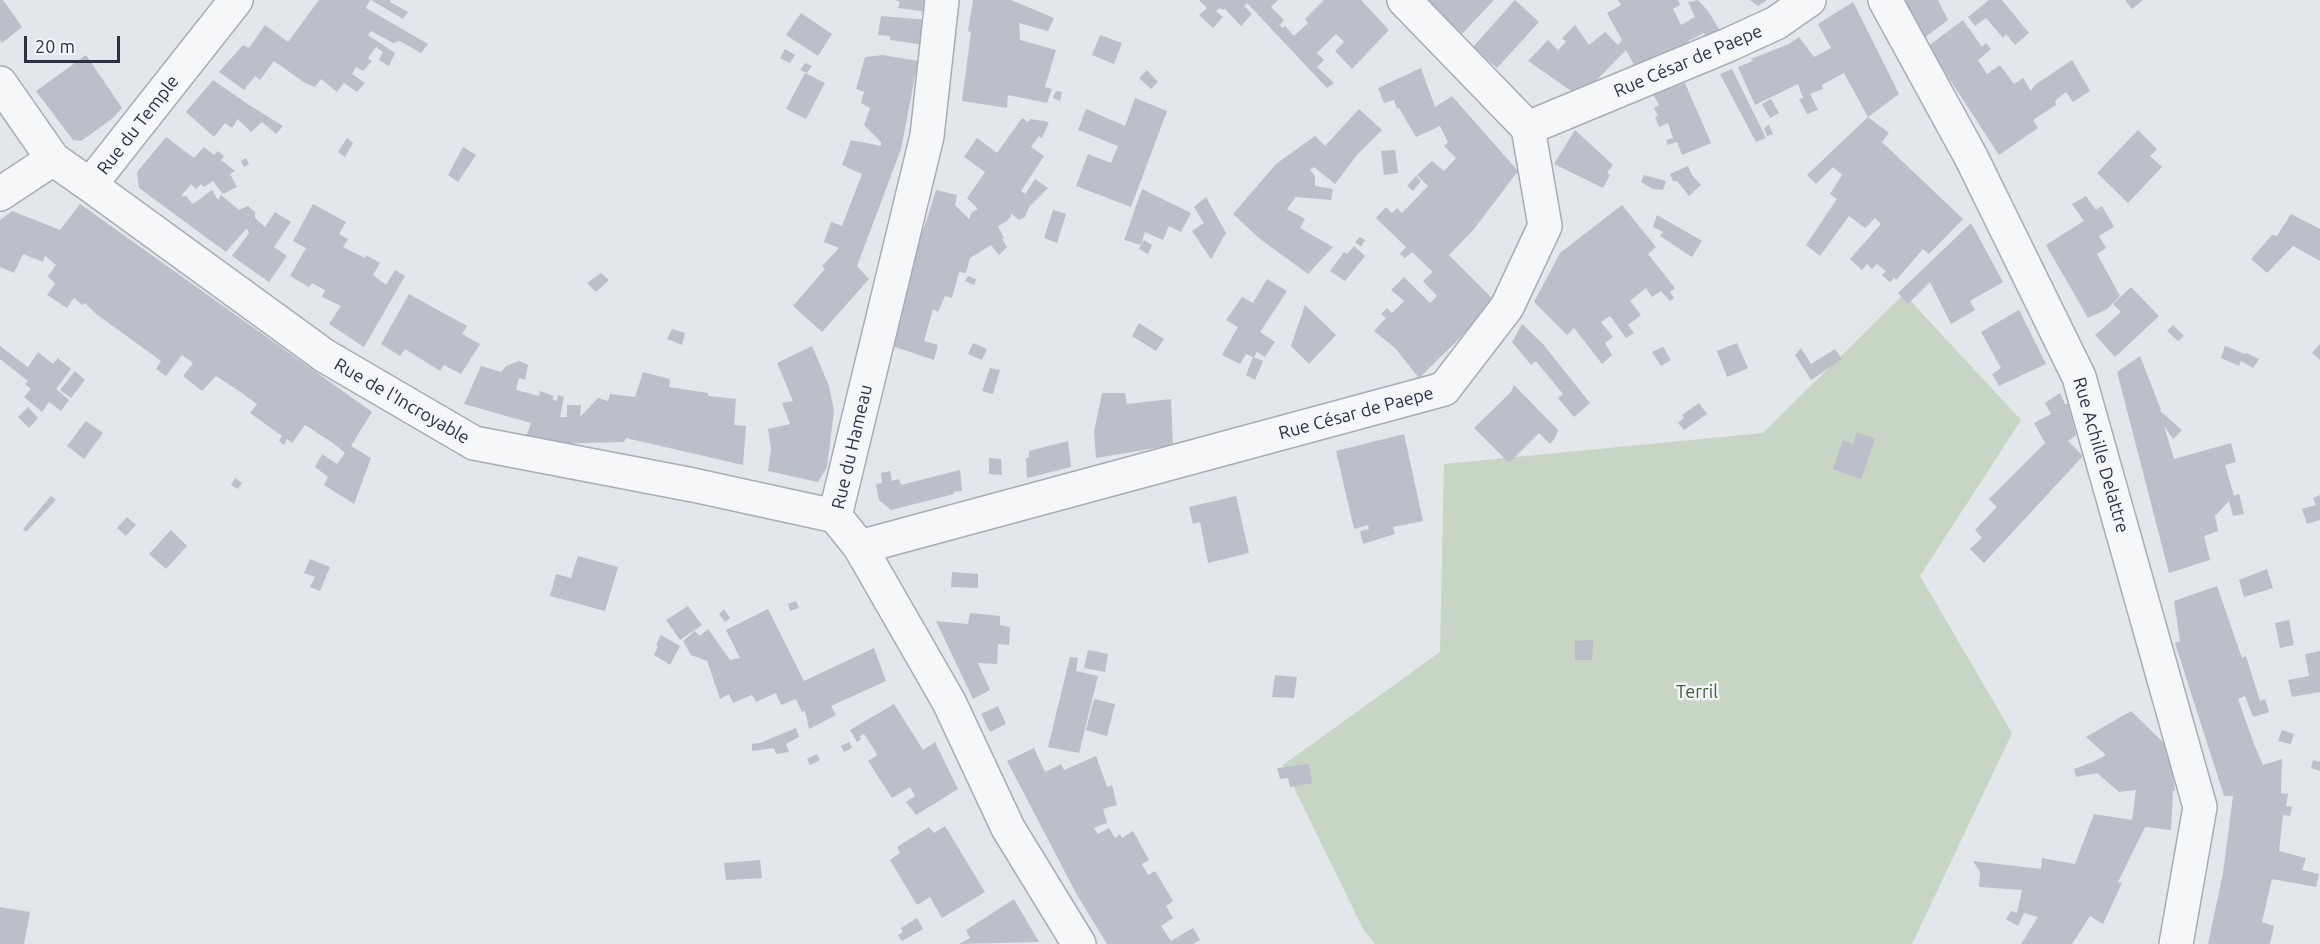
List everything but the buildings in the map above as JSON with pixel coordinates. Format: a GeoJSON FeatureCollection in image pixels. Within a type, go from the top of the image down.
{"type":"FeatureCollection","features":[{"type":"Feature","properties":{"kind":"street","name":"Rue du Temple"},"geometry":{"type":"LineString","coordinates":[[53,159],[90,185],[236,0]]}},
{"type":"Feature","properties":{"kind":"street","name":"Rue du Hameau"},"geometry":{"type":"LineString","coordinates":[[942,0],[927,136],[835,516],[860,547],[949,702],[1008,828],[1079,944]]}},
{"type":"Feature","properties":{"kind":"street"},"geometry":{"type":"LineString","coordinates":[[1404,0],[1528,128]]}},
{"type":"Feature","properties":{"kind":"street","name":"Rue César de Paepe"},"geometry":{"type":"LineString","coordinates":[[860,547],[1444,389],[1507,308],[1545,226],[1528,128],[1728,45],[1776,23],[1809,0]]}},
{"type":"Feature","properties":{"kind":"street","name":"Rue Achille Delattre"},"geometry":{"type":"LineString","coordinates":[[1885,0],[1971,157],[2079,377],[2200,807],[2176,944]]}},
{"type":"Feature","properties":{"kind":"street"},"geometry":{"type":"LineString","coordinates":[[0,83],[53,159],[0,194]]}},
{"type":"Feature","properties":{"kind":"street","name":"Rue de l'Incroyable"},"geometry":{"type":"LineString","coordinates":[[90,185],[325,356],[474,443],[693,485],[835,516]]}},
{"type":"Feature","properties":{"kind":"green space","name":"Terril"},"geometry":{"type":"Polygon","coordinates":[[[1904,294],[2021,420],[1920,576],[2012,733],[1912,944],[1375,944],[1363,929],[1283,765],[1440,652],[1444,464],[1763,433],[1904,294]]]}}]}
